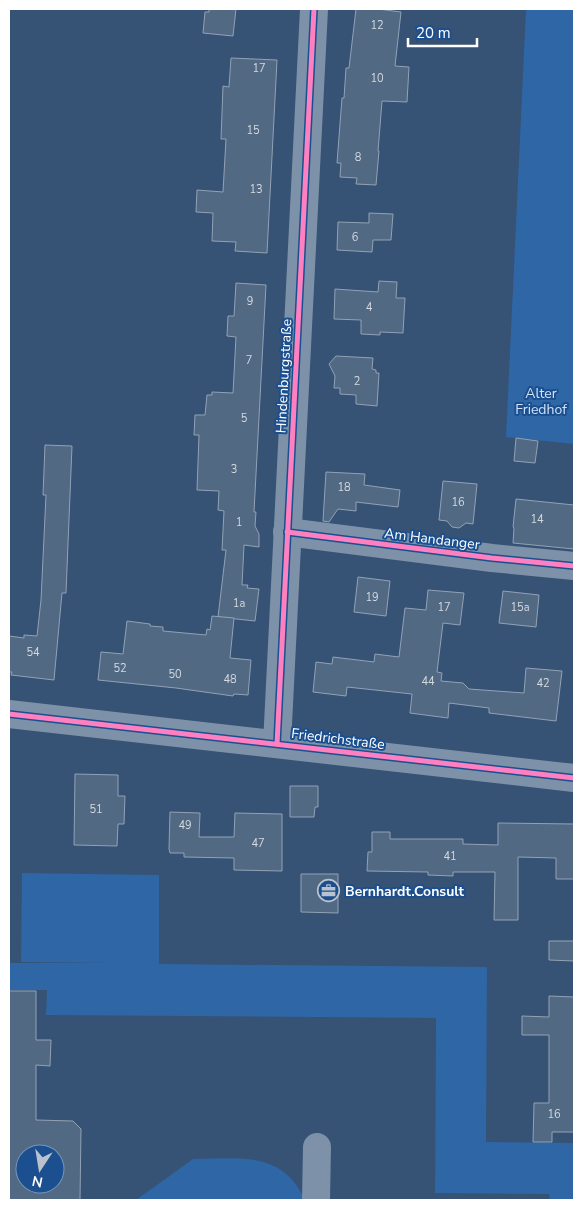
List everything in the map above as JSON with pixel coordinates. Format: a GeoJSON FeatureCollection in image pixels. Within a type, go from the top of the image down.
{"type":"FeatureCollection","features":[{"type":"Feature","properties":{"kind":"street","name":"Hindenburgstraße"},"geometry":{"type":"LineString","coordinates":[[277,744],[314,9]]}},
{"type":"Feature","properties":{"kind":"street","name":"Am Handanger"},"geometry":{"type":"LineString","coordinates":[[288,532],[492,558],[574,566]]}},
{"type":"Feature","properties":{"kind":"street","name":"Friedrichstraße"},"geometry":{"type":"LineString","coordinates":[[9,714],[574,778]]}},
{"type":"Feature","properties":{"kind":"street"},"geometry":{"type":"LineString","coordinates":[[316,1200],[317,1147]]}},
{"type":"Feature","properties":{"kind":"green space","name":"Alter Friedhof"},"geometry":{"type":"Polygon","coordinates":[[[526,9],[574,9],[574,444],[506,437],[526,9]]]}},
{"type":"Feature","properties":{"kind":"green space"},"geometry":{"type":"Polygon","coordinates":[[[22,873],[159,875],[159,964],[487,967],[486,1142],[574,1143],[574,1200],[550,1200],[549,1194],[435,1193],[436,1018],[46,1015],[47,990],[9,990],[9,963],[114,963],[21,962],[22,873]]]}},
{"type":"Feature","properties":{"kind":"green space"},"geometry":{"type":"Polygon","coordinates":[[[193,1159],[243,1159],[272,1165],[284,1172],[296,1184],[305,1200],[136,1200],[193,1159]]]}},
{"type":"Feature","properties":{"kind":"building"},"geometry":{"type":"Polygon","coordinates":[[[209,9],[236,9],[233,36],[203,33],[205,12],[209,12],[209,9]]]}},
{"type":"Feature","properties":{"kind":"building"},"geometry":{"type":"Polygon","coordinates":[[[356,9],[401,12],[395,66],[409,67],[407,102],[382,101],[376,185],[356,184],[357,178],[340,177],[341,163],[337,163],[342,98],[344,98],[346,68],[349,68],[356,9]]]}},
{"type":"Feature","properties":{"kind":"building"},"geometry":{"type":"Polygon","coordinates":[[[231,58],[277,60],[267,253],[235,251],[236,242],[212,241],[213,213],[196,212],[197,190],[223,192],[226,139],[221,139],[223,86],[229,87],[231,58]]]}},
{"type":"Feature","properties":{"kind":"building"},"geometry":{"type":"Polygon","coordinates":[[[369,213],[393,214],[391,240],[373,240],[372,252],[337,250],[338,222],[369,223],[369,213]]]}},
{"type":"Feature","properties":{"kind":"building"},"geometry":{"type":"Polygon","coordinates":[[[379,281],[397,282],[396,298],[405,298],[403,333],[380,332],[380,335],[361,334],[361,320],[334,319],[335,289],[378,292],[379,281]]]}},
{"type":"Feature","properties":{"kind":"building"},"geometry":{"type":"Polygon","coordinates":[[[236,283],[266,285],[254,512],[256,512],[255,526],[259,534],[259,547],[244,545],[242,585],[248,585],[247,588],[259,589],[255,621],[218,617],[226,550],[222,550],[224,511],[218,510],[219,491],[197,490],[199,435],[194,435],[195,415],[205,415],[207,395],[212,395],[212,392],[233,393],[236,337],[227,336],[228,316],[234,316],[236,283]]]}},
{"type":"Feature","properties":{"kind":"building"},"geometry":{"type":"Polygon","coordinates":[[[336,356],[373,358],[372,369],[379,373],[377,406],[356,404],[356,395],[340,394],[340,388],[334,388],[335,376],[329,364],[336,356]]]}},
{"type":"Feature","properties":{"kind":"building"},"geometry":{"type":"Polygon","coordinates":[[[516,438],[538,441],[535,463],[514,461],[516,438]]]}},
{"type":"Feature","properties":{"kind":"building"},"geometry":{"type":"Polygon","coordinates":[[[45,445],[72,446],[66,593],[62,593],[54,680],[11,675],[12,672],[9,672],[9,636],[24,638],[24,635],[37,636],[41,600],[46,495],[43,495],[45,445]]]}},
{"type":"Feature","properties":{"kind":"building"},"geometry":{"type":"Polygon","coordinates":[[[326,472],[365,474],[364,485],[400,490],[398,507],[356,502],[356,511],[338,509],[329,522],[323,521],[326,472]]]}},
{"type":"Feature","properties":{"kind":"building"},"geometry":{"type":"Polygon","coordinates":[[[443,481],[477,484],[473,524],[466,523],[459,528],[452,527],[447,521],[439,520],[443,481]]]}},
{"type":"Feature","properties":{"kind":"building"},"geometry":{"type":"Polygon","coordinates":[[[516,499],[574,505],[574,549],[513,543],[516,499]]]}},
{"type":"Feature","properties":{"kind":"building"},"geometry":{"type":"Polygon","coordinates":[[[358,577],[390,581],[386,616],[354,612],[358,577]]]}},
{"type":"Feature","properties":{"kind":"building"},"geometry":{"type":"Polygon","coordinates":[[[428,590],[464,593],[460,625],[443,623],[437,672],[442,673],[441,681],[463,683],[469,689],[524,693],[526,668],[562,671],[556,721],[489,713],[489,708],[449,703],[448,718],[410,713],[412,694],[347,687],[346,696],[313,692],[316,662],[332,664],[333,657],[374,662],[375,654],[399,657],[405,608],[426,610],[428,590]]]}},
{"type":"Feature","properties":{"kind":"building"},"geometry":{"type":"Polygon","coordinates":[[[503,591],[539,595],[536,627],[499,623],[503,591]]]}},
{"type":"Feature","properties":{"kind":"building"},"geometry":{"type":"Polygon","coordinates":[[[212,616],[234,618],[230,658],[251,660],[248,695],[234,694],[233,696],[98,680],[101,652],[123,654],[127,621],[163,627],[163,631],[206,635],[207,629],[210,630],[212,616]]]}},
{"type":"Feature","properties":{"kind":"building"},"geometry":{"type":"Polygon","coordinates":[[[75,774],[118,775],[118,796],[125,796],[124,824],[118,824],[117,846],[74,845],[75,774]]]}},
{"type":"Feature","properties":{"kind":"building"},"geometry":{"type":"Polygon","coordinates":[[[290,786],[318,786],[318,807],[315,807],[314,817],[290,817],[290,786]]]}},
{"type":"Feature","properties":{"kind":"building"},"geometry":{"type":"Polygon","coordinates":[[[170,812],[200,813],[199,837],[234,837],[235,813],[282,814],[282,871],[234,870],[234,858],[184,857],[184,853],[170,853],[170,812]]]}},
{"type":"Feature","properties":{"kind":"building"},"geometry":{"type":"Polygon","coordinates":[[[498,823],[574,824],[574,879],[556,879],[556,858],[518,857],[518,920],[494,920],[495,872],[453,872],[453,876],[428,875],[428,872],[367,871],[368,852],[372,852],[372,832],[390,832],[390,839],[463,839],[463,844],[498,845],[498,823]]]}},
{"type":"Feature","properties":{"kind":"building"},"geometry":{"type":"Polygon","coordinates":[[[301,874],[338,874],[338,913],[301,912],[301,874]]]}},
{"type":"Feature","properties":{"kind":"building"},"geometry":{"type":"Polygon","coordinates":[[[549,941],[574,941],[574,961],[549,960],[549,941]]]}},
{"type":"Feature","properties":{"kind":"building"},"geometry":{"type":"Polygon","coordinates":[[[9,991],[36,991],[36,1040],[51,1040],[50,1066],[36,1065],[36,1120],[73,1121],[81,1129],[80,1200],[9,1200],[9,991]]]}},
{"type":"Feature","properties":{"kind":"building"},"geometry":{"type":"Polygon","coordinates":[[[549,996],[574,997],[574,1132],[552,1132],[552,1142],[533,1142],[534,1103],[549,1103],[549,1035],[522,1035],[522,1016],[549,1017],[549,996]]]}},
{"type":"Feature","properties":{"kind":"cycle path"},"geometry":{"type":"LineString","coordinates":[[277,744],[314,9]]}},
{"type":"Feature","properties":{"kind":"cycle path"},"geometry":{"type":"LineString","coordinates":[[287,532],[492,558],[574,566]]}},
{"type":"Feature","properties":{"kind":"cycle path"},"geometry":{"type":"LineString","coordinates":[[9,714],[574,778]]}},
{"type":"Feature","properties":{"kind":"place","name":"Bernhardt.Consult"},"geometry":{"type":"Point","coordinates":[329,891]}}]}
